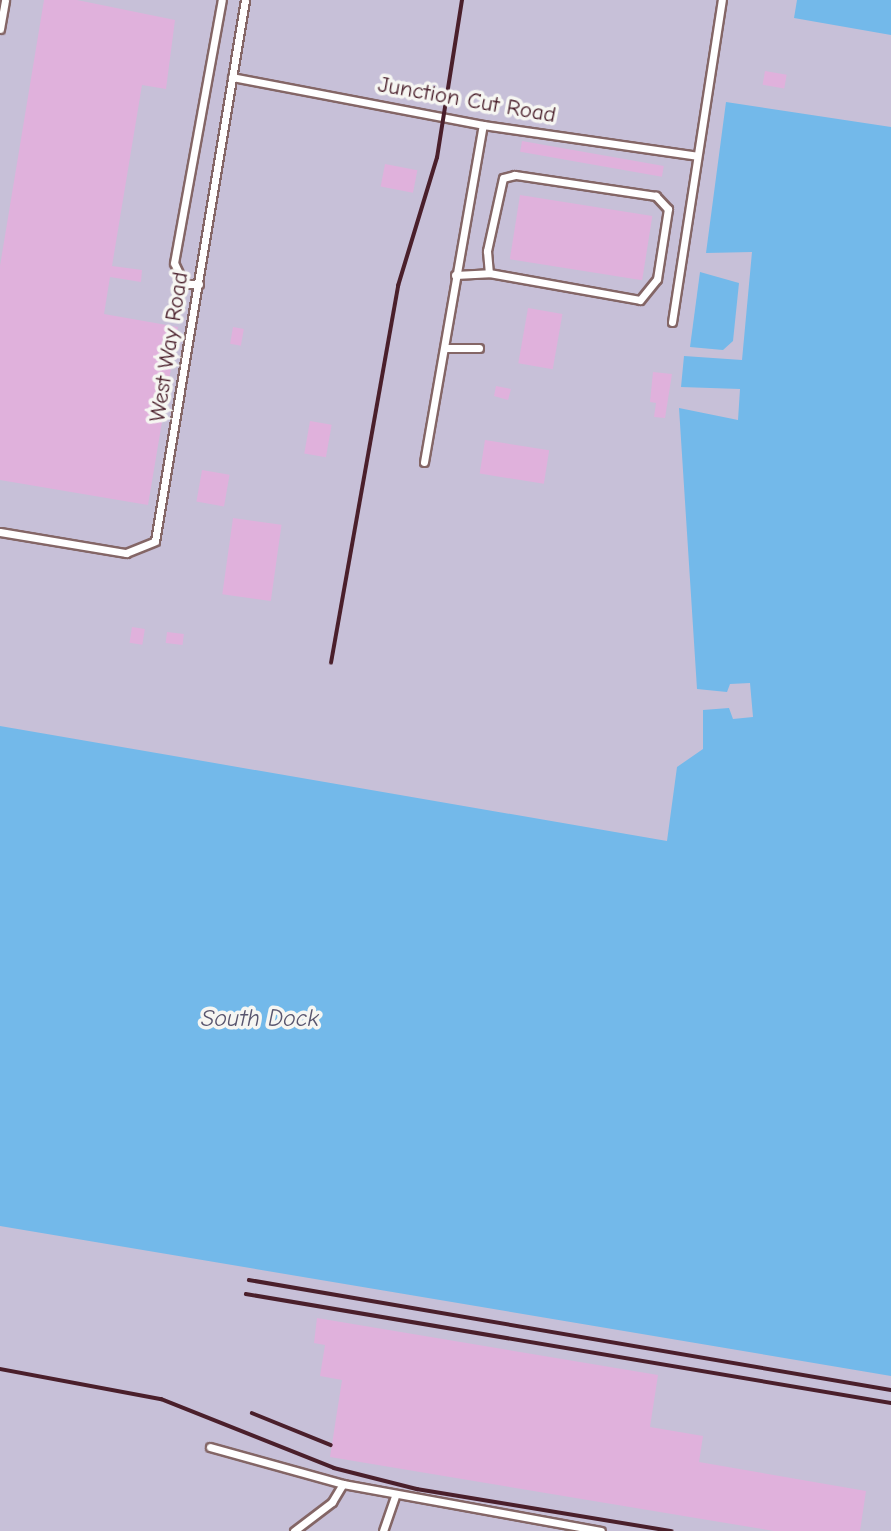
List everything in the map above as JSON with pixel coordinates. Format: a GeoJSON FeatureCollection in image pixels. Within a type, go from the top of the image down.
{"type":"FeatureCollection","features":[{"type":"Feature","properties":{"kind":"lane"},"geometry":{"type":"LineString","coordinates":[[0,29],[5,0]]}},
{"type":"Feature","properties":{"kind":"lane"},"geometry":{"type":"LineString","coordinates":[[199,284],[184,284],[174,263],[222,0]]}},
{"type":"Feature","properties":{"kind":"lane","name":"West Way Road"},"geometry":{"type":"LineString","coordinates":[[0,532],[126,553],[155,541],[245,0]]}},
{"type":"Feature","properties":{"kind":"lane"},"geometry":{"type":"LineString","coordinates":[[672,322],[722,0]]}},
{"type":"Feature","properties":{"kind":"lane","name":"Junction Cut Road"},"geometry":{"type":"LineString","coordinates":[[232,77],[483,125],[697,156]]}},
{"type":"Feature","properties":{"kind":"lane"},"geometry":{"type":"LineString","coordinates":[[424,462],[445,348],[454,275],[483,125]]}},
{"type":"Feature","properties":{"kind":"lane"},"geometry":{"type":"LineString","coordinates":[[454,275],[489,273],[640,300],[657,279],[668,209],[656,197],[515,174],[503,178],[487,251],[489,273]]}},
{"type":"Feature","properties":{"kind":"lane"},"geometry":{"type":"LineString","coordinates":[[445,348],[479,348]]}},
{"type":"Feature","properties":{"kind":"lane"},"geometry":{"type":"LineString","coordinates":[[210,1447],[343,1484],[601,1531]]}},
{"type":"Feature","properties":{"kind":"lane"},"geometry":{"type":"LineString","coordinates":[[294,1531],[332,1502],[343,1484]]}},
{"type":"Feature","properties":{"kind":"lane"},"geometry":{"type":"LineString","coordinates":[[383,1531],[396,1494]]}},
{"type":"Feature","properties":{"kind":"shaded area"},"geometry":{"type":"Polygon","coordinates":[[[0,0],[891,0],[891,1531],[0,1531],[0,0]]]}},
{"type":"Feature","properties":{"kind":"water"},"geometry":{"type":"Polygon","coordinates":[[[797,0],[891,0],[891,35],[794,18],[797,0]]]}},
{"type":"Feature","properties":{"kind":"water","name":"South Dock"},"geometry":{"type":"Polygon","coordinates":[[[726,102],[891,127],[891,1376],[0,1226],[0,726],[667,841],[677,767],[703,749],[703,710],[729,708],[733,719],[753,717],[750,683],[730,684],[727,692],[697,689],[679,408],[738,420],[740,389],[681,387],[684,356],[742,360],[752,252],[706,253],[726,102]]]}},
{"type":"Feature","properties":{"kind":"water"},"geometry":{"type":"Polygon","coordinates":[[[700,272],[739,283],[733,341],[723,350],[690,347],[700,272]]]}},
{"type":"Feature","properties":{"kind":"building"},"geometry":{"type":"Polygon","coordinates":[[[44,0],[77,0],[175,20],[166,89],[142,85],[112,266],[142,270],[141,282],[110,277],[104,314],[178,327],[148,505],[0,480],[0,266],[44,0]]]}},
{"type":"Feature","properties":{"kind":"building"},"geometry":{"type":"Polygon","coordinates":[[[765,71],[787,75],[784,89],[763,85],[765,71]]]}},
{"type":"Feature","properties":{"kind":"building"},"geometry":{"type":"Polygon","coordinates":[[[522,141],[664,166],[662,177],[520,152],[522,141]]]}},
{"type":"Feature","properties":{"kind":"building"},"geometry":{"type":"Polygon","coordinates":[[[385,164],[417,170],[413,193],[381,187],[385,164]]]}},
{"type":"Feature","properties":{"kind":"building"},"geometry":{"type":"Polygon","coordinates":[[[520,195],[652,216],[642,280],[510,259],[520,195]]]}},
{"type":"Feature","properties":{"kind":"building"},"geometry":{"type":"Polygon","coordinates":[[[528,308],[562,314],[553,369],[518,363],[528,308]]]}},
{"type":"Feature","properties":{"kind":"building"},"geometry":{"type":"Polygon","coordinates":[[[233,327],[244,329],[241,346],[230,344],[233,327]]]}},
{"type":"Feature","properties":{"kind":"building"},"geometry":{"type":"Polygon","coordinates":[[[653,372],[672,374],[665,418],[654,417],[656,403],[650,402],[653,372]]]}},
{"type":"Feature","properties":{"kind":"building"},"geometry":{"type":"Polygon","coordinates":[[[496,386],[511,389],[508,400],[494,396],[496,386]]]}},
{"type":"Feature","properties":{"kind":"building"},"geometry":{"type":"Polygon","coordinates":[[[310,421],[332,425],[326,457],[304,453],[310,421]]]}},
{"type":"Feature","properties":{"kind":"building"},"geometry":{"type":"Polygon","coordinates":[[[485,440],[549,450],[544,484],[480,474],[485,440]]]}},
{"type":"Feature","properties":{"kind":"building"},"geometry":{"type":"Polygon","coordinates":[[[202,470],[230,475],[224,506],[196,502],[202,470]]]}},
{"type":"Feature","properties":{"kind":"building"},"geometry":{"type":"Polygon","coordinates":[[[233,518],[282,525],[271,601],[222,594],[233,518]]]}},
{"type":"Feature","properties":{"kind":"building"},"geometry":{"type":"Polygon","coordinates":[[[132,627],[145,629],[142,645],[129,643],[132,627]]]}},
{"type":"Feature","properties":{"kind":"building"},"geometry":{"type":"Polygon","coordinates":[[[167,632],[184,634],[183,645],[166,643],[167,632]]]}},
{"type":"Feature","properties":{"kind":"building"},"geometry":{"type":"Polygon","coordinates":[[[317,1318],[658,1375],[650,1427],[703,1436],[699,1462],[866,1491],[860,1531],[774,1531],[330,1457],[342,1380],[320,1376],[325,1345],[314,1343],[317,1318]]]}},
{"type":"Feature","properties":{"kind":"railway"},"geometry":{"type":"LineString","coordinates":[[331,663],[398,286],[437,158],[462,0]]}},
{"type":"Feature","properties":{"kind":"railway"},"geometry":{"type":"LineString","coordinates":[[249,1280],[891,1390]]}},
{"type":"Feature","properties":{"kind":"railway"},"geometry":{"type":"LineString","coordinates":[[246,1294],[891,1403]]}},
{"type":"Feature","properties":{"kind":"railway"},"geometry":{"type":"LineString","coordinates":[[0,1369],[161,1399],[334,1468],[417,1489],[672,1531]]}},
{"type":"Feature","properties":{"kind":"railway"},"geometry":{"type":"LineString","coordinates":[[252,1413],[331,1445]]}}]}
